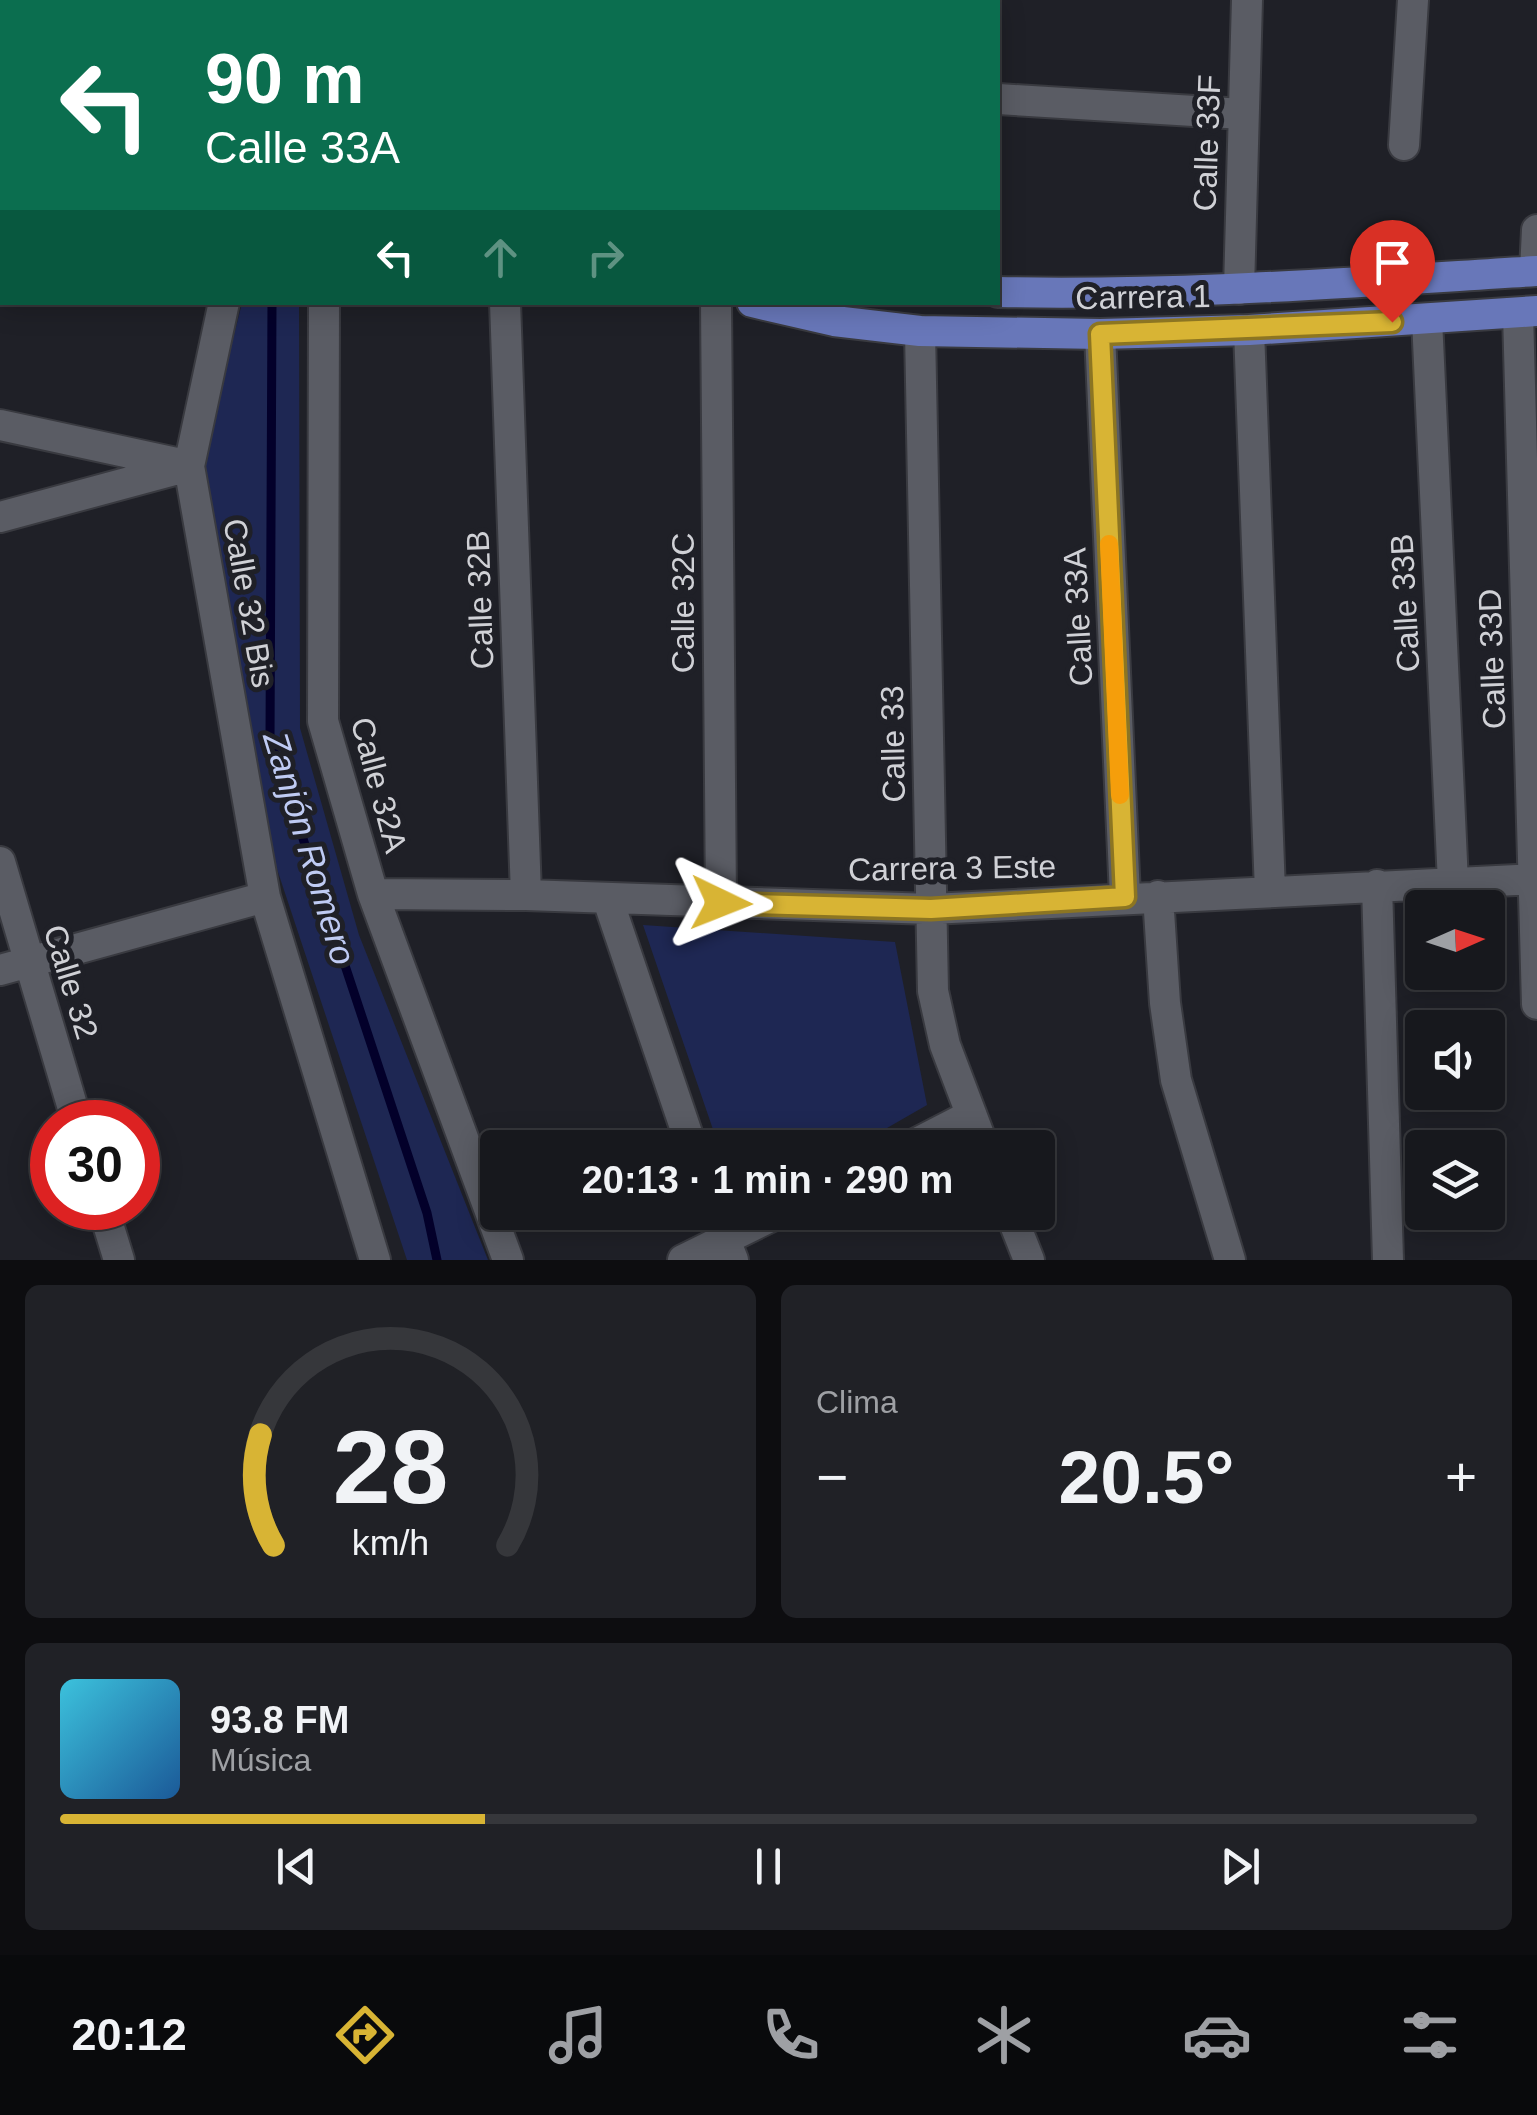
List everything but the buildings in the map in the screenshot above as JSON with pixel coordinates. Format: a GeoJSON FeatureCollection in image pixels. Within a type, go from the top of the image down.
{"type":"FeatureCollection","features":[{"type":"Feature","properties":{"kind":"main road","name":"Carrera 1"},"geometry":{"type":"LineString","coordinates":[[1000,292],[1238,289],[1536,271]]}},
{"type":"Feature","properties":{"kind":"main road","name":"Carrera 1"},"geometry":{"type":"LineString","coordinates":[[764,305],[834,322],[920,331],[1100,334],[1249,330],[1527,312]]}},
{"type":"Feature","properties":{"kind":"street","name":"Calle 33F"},"geometry":{"type":"LineString","coordinates":[[1238,289],[1247,0]]}},
{"type":"Feature","properties":{"kind":"street"},"geometry":{"type":"LineString","coordinates":[[1404,145],[1412,0]]}},
{"type":"Feature","properties":{"kind":"street"},"geometry":{"type":"LineString","coordinates":[[1000,99],[1242,114]]}},
{"type":"Feature","properties":{"kind":"street"},"geometry":{"type":"LineString","coordinates":[[1536,271],[1537,230]]}},
{"type":"Feature","properties":{"kind":"street","name":"Calle 32 Bis"},"geometry":{"type":"LineString","coordinates":[[223,305],[189,466],[265,897],[375,1260]]}},
{"type":"Feature","properties":{"kind":"street","name":"Calle 32A"},"geometry":{"type":"LineString","coordinates":[[324,305],[323,721],[373,894],[508,1260]]}},
{"type":"Feature","properties":{"kind":"street","name":"Calle 32B"},"geometry":{"type":"LineString","coordinates":[[505,305],[526,895]]}},
{"type":"Feature","properties":{"kind":"street","name":"Calle 32C"},"geometry":{"type":"LineString","coordinates":[[716,305],[721,903]]}},
{"type":"Feature","properties":{"kind":"street","name":"Calle 33D"},"geometry":{"type":"LineString","coordinates":[[1527,312],[1537,1004]]}},
{"type":"Feature","properties":{"kind":"street","name":"Calle 33B"},"geometry":{"type":"LineString","coordinates":[[1427,319],[1453,883]]}},
{"type":"Feature","properties":{"kind":"street"},"geometry":{"type":"LineString","coordinates":[[1249,330],[1270,892]]}},
{"type":"Feature","properties":{"kind":"street","name":"Calle 33"},"geometry":{"type":"LineString","coordinates":[[920,331],[933,991],[945,1045],[977,1130]]}},
{"type":"Feature","properties":{"kind":"street","name":"Calle 33A"},"geometry":{"type":"LineString","coordinates":[[1100,334],[1125,897]]}},
{"type":"Feature","properties":{"kind":"street"},"geometry":{"type":"LineString","coordinates":[[0,425],[189,466]]}},
{"type":"Feature","properties":{"kind":"street"},"geometry":{"type":"LineString","coordinates":[[0,517],[189,466]]}},
{"type":"Feature","properties":{"kind":"street","name":"Calle 32"},"geometry":{"type":"LineString","coordinates":[[0,862],[14,966],[68,1100]]}},
{"type":"Feature","properties":{"kind":"street","name":"Carrera 3 Este"},"geometry":{"type":"LineString","coordinates":[[373,894],[526,895],[931,909],[1535,879]]}},
{"type":"Feature","properties":{"kind":"street"},"geometry":{"type":"LineString","coordinates":[[1377,885],[1388,1260]]}},
{"type":"Feature","properties":{"kind":"street"},"geometry":{"type":"LineString","coordinates":[[1158,896],[1165,1002],[1176,1080],[1230,1260]]}},
{"type":"Feature","properties":{"kind":"street"},"geometry":{"type":"LineString","coordinates":[[14,966],[265,897]]}},
{"type":"Feature","properties":{"kind":"street"},"geometry":{"type":"LineString","coordinates":[[608,900],[686,1130]]}},
{"type":"Feature","properties":{"kind":"street"},"geometry":{"type":"LineString","coordinates":[[942,1130],[971,1115]]}},
{"type":"Feature","properties":{"kind":"street"},"geometry":{"type":"LineString","coordinates":[[110,1230],[119,1260]]}},
{"type":"Feature","properties":{"kind":"street"},"geometry":{"type":"LineString","coordinates":[[1017,1230],[1029,1260]]}},
{"type":"Feature","properties":{"kind":"street"},"geometry":{"type":"LineString","coordinates":[[683,1260],[724,1238]]}},
{"type":"Feature","properties":{"kind":"shaded area"},"geometry":{"type":"Polygon","coordinates":[[[242,305],[299,305],[300,728],[359,935],[488,1260],[407,1260],[276,866],[197,484],[242,305]]]}},
{"type":"Feature","properties":{"kind":"shaded area"},"geometry":{"type":"Polygon","coordinates":[[[643,925],[895,942],[927,1105],[884,1130],[713,1130],[643,925]]]}},
{"type":"Feature","properties":{"kind":"waterway","name":"Zanjón Romero"},"geometry":{"type":"LineString","coordinates":[[272,305],[270,739],[427,1213],[437,1260]]}},
{"type":"Feature","properties":{"kind":"slow traffic"},"geometry":{"type":"LineString","coordinates":[[1109,544],[1120,795]]}},
{"type":"Feature","properties":{"kind":"route"},"geometry":{"type":"LineString","coordinates":[[721,903],[931,909],[1125,897],[1100,334],[1392,322]]}}]}
